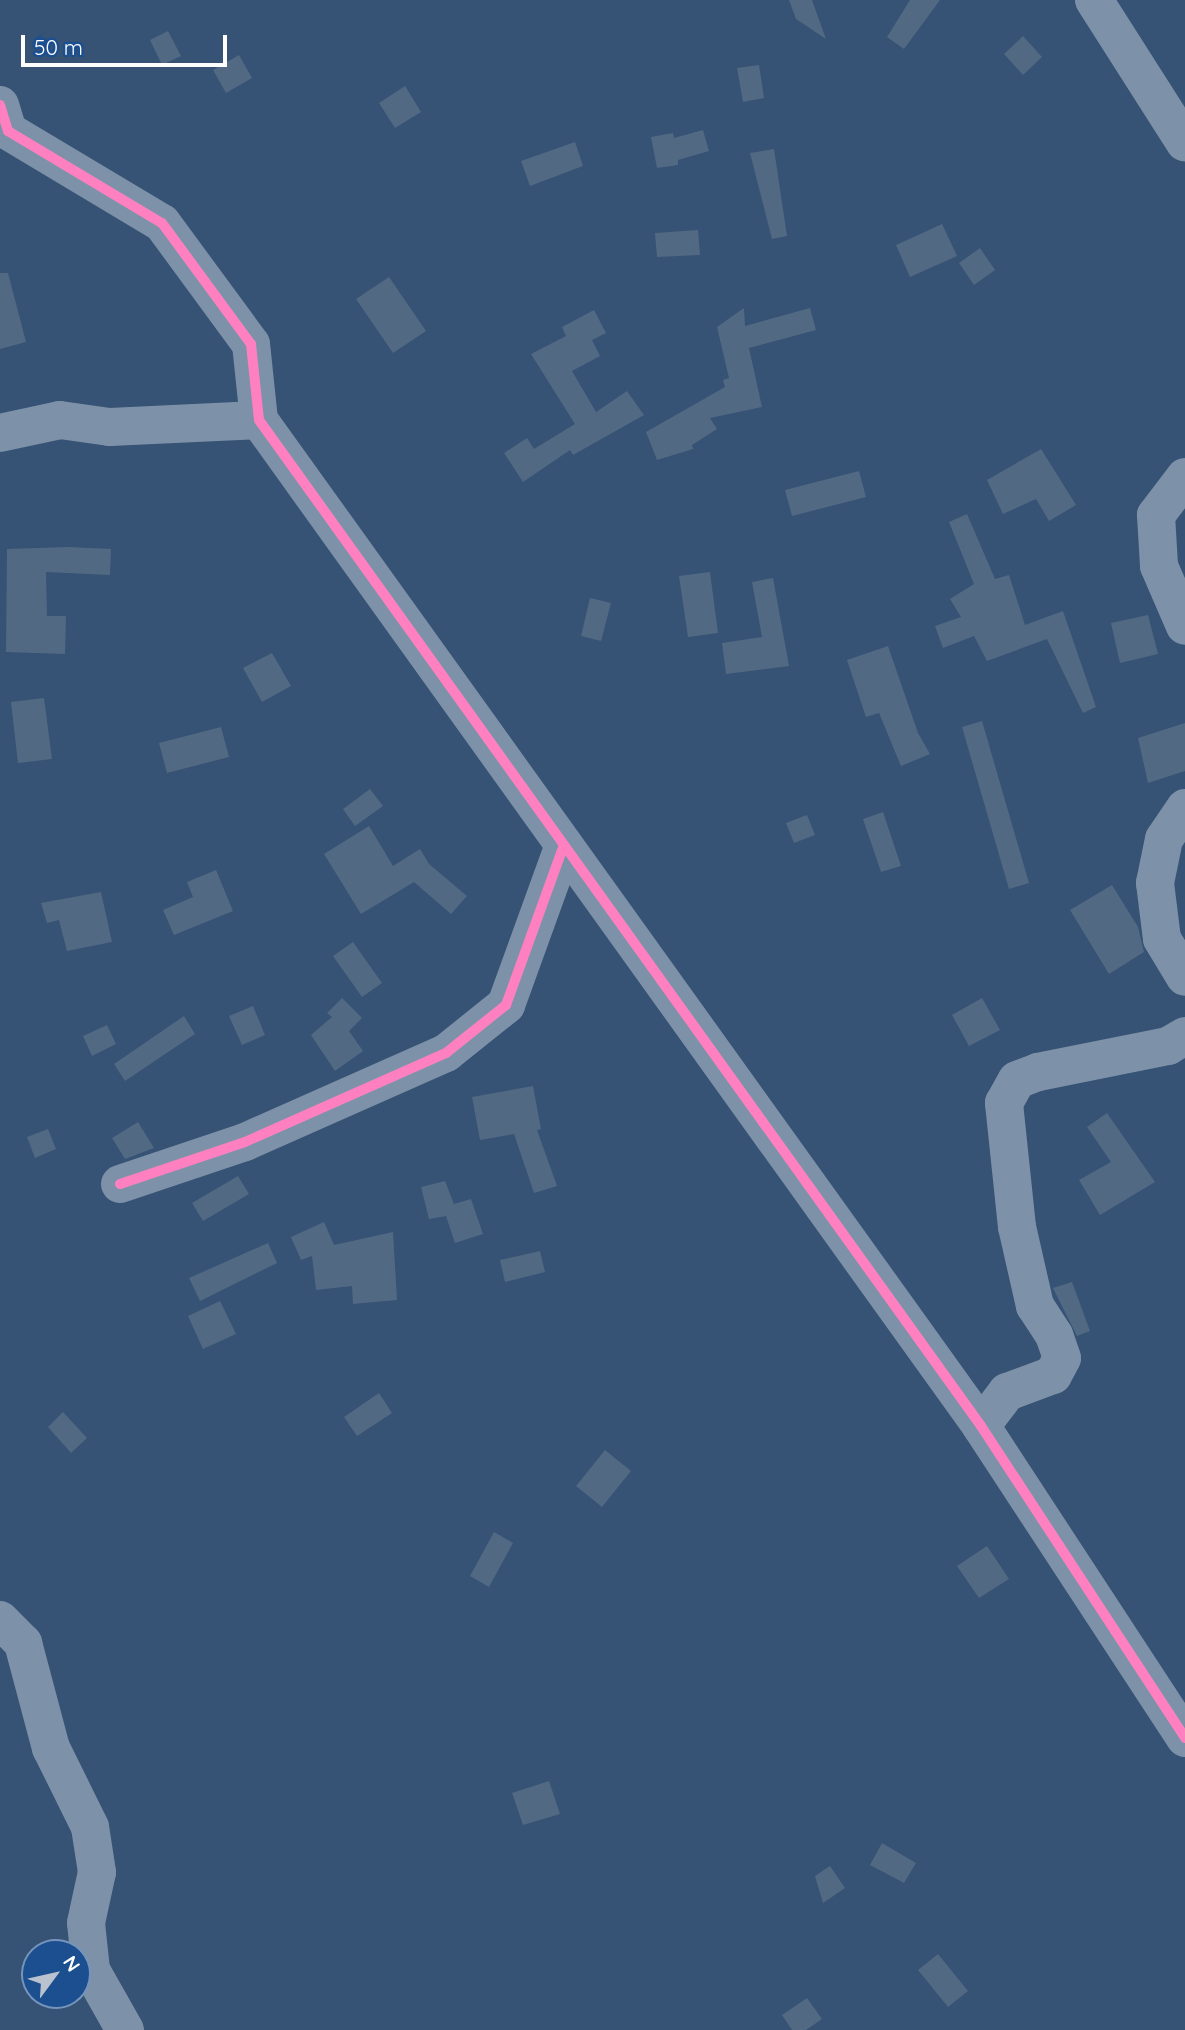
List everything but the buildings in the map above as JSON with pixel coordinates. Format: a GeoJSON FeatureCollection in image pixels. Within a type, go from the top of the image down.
{"type":"FeatureCollection","features":[{"type":"Feature","properties":{"kind":"street"},"geometry":{"type":"LineString","coordinates":[[1094,0],[1185,144]]}},
{"type":"Feature","properties":{"kind":"street"},"geometry":{"type":"LineString","coordinates":[[0,105],[8,131],[162,223],[251,344],[259,420],[981,1426],[1185,1738]]}},
{"type":"Feature","properties":{"kind":"street"},"geometry":{"type":"LineString","coordinates":[[0,433],[60,420],[110,427],[259,420]]}},
{"type":"Feature","properties":{"kind":"street"},"geometry":{"type":"LineString","coordinates":[[1185,477],[1156,515],[1159,566],[1185,626]]}},
{"type":"Feature","properties":{"kind":"street"},"geometry":{"type":"LineString","coordinates":[[1185,808],[1164,839],[1155,883],[1162,939],[1185,976]]}},
{"type":"Feature","properties":{"kind":"street"},"geometry":{"type":"LineString","coordinates":[[120,1184],[245,1143],[446,1053],[506,1005],[564,845]]}},
{"type":"Feature","properties":{"kind":"street"},"geometry":{"type":"LineString","coordinates":[[981,1426],[1007,1392],[1053,1375],[1062,1359],[1032,1293],[1017,1227],[1004,1103],[1017,1080],[1038,1072],[1168,1046],[1185,1036]]}},
{"type":"Feature","properties":{"kind":"street"},"geometry":{"type":"LineString","coordinates":[[0,1620],[23,1643],[51,1748],[90,1827],[97,1872],[86,1923],[91,1970],[125,2030]]}},
{"type":"Feature","properties":{"kind":"cycle path"},"geometry":{"type":"LineString","coordinates":[[0,105],[8,131],[162,223],[251,344],[259,420],[981,1426],[1185,1738]]}},
{"type":"Feature","properties":{"kind":"cycle path"},"geometry":{"type":"LineString","coordinates":[[120,1184],[245,1142],[446,1053],[506,1005],[564,845]]}}]}
